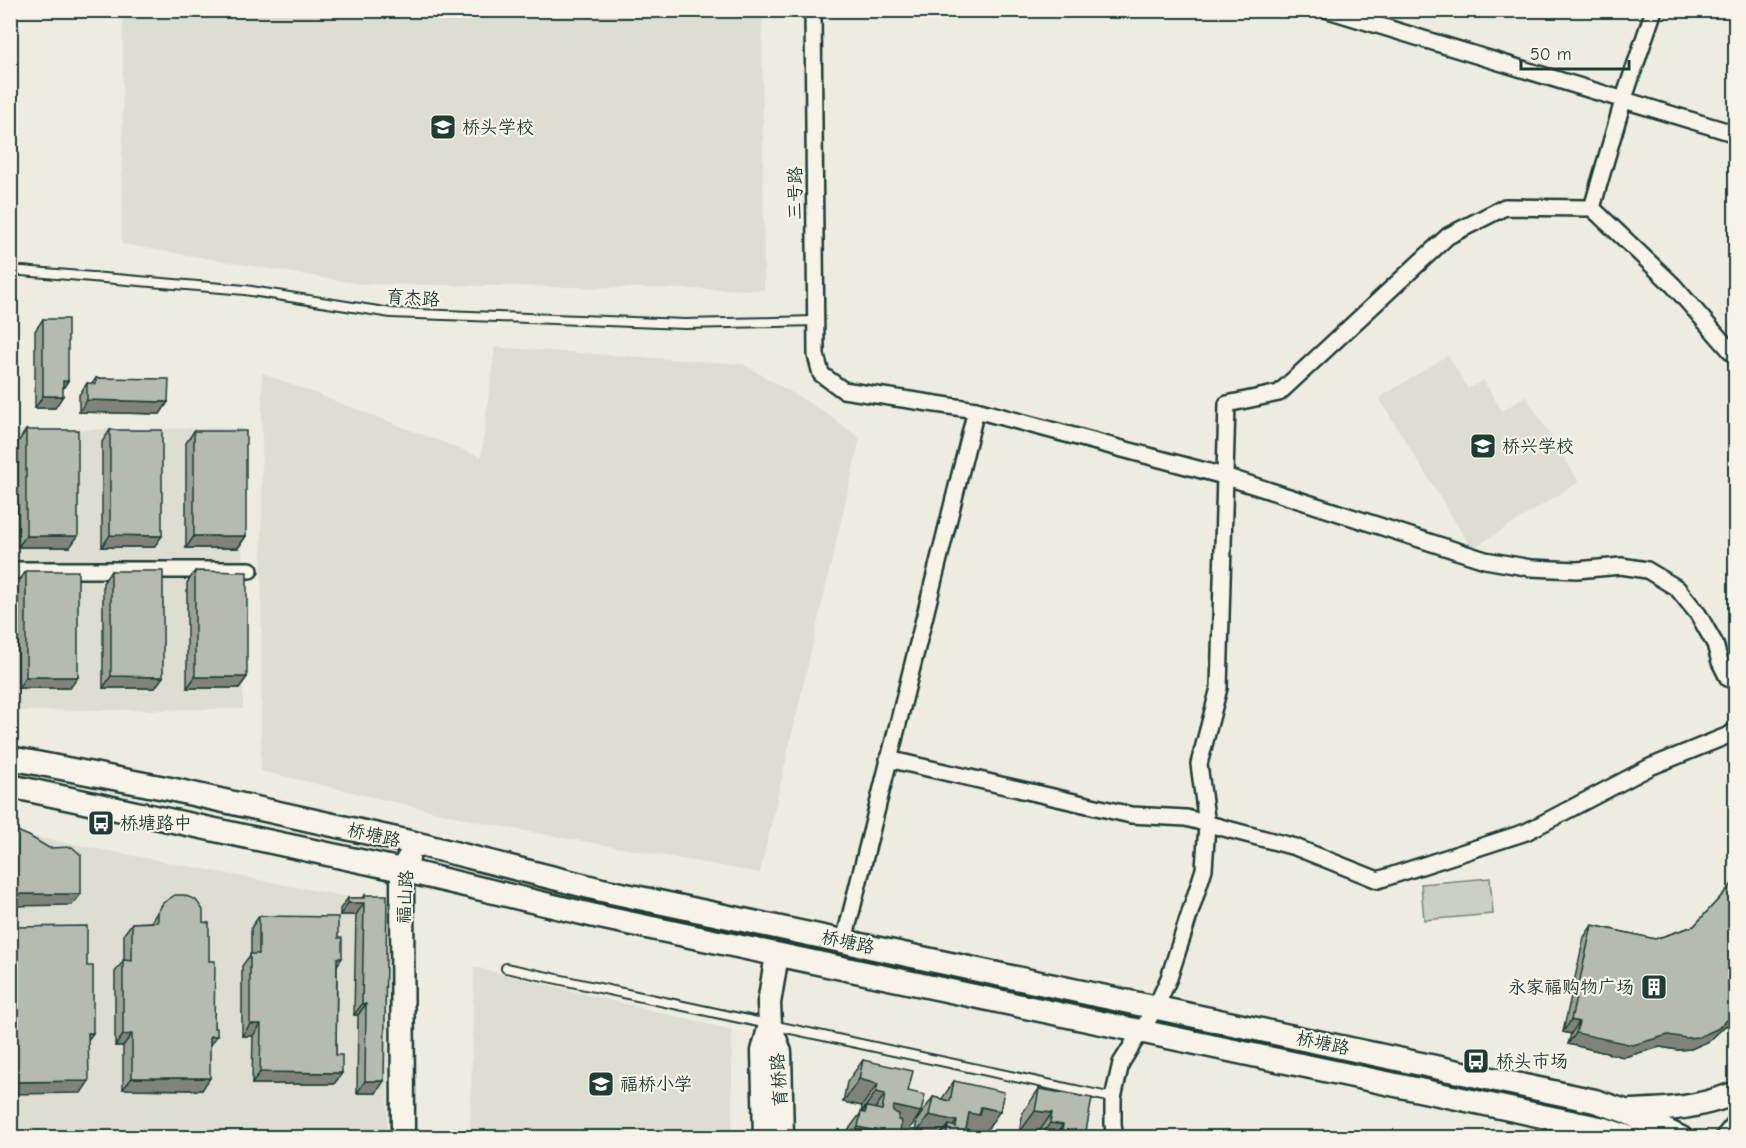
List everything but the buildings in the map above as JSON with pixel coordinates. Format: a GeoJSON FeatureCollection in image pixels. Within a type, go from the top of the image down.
{"type":"FeatureCollection","features":[{"type":"Feature","properties":{"kind":"street","name":"三号路"},"geometry":{"type":"LineString","coordinates":[[813,10],[815,321],[816,355],[821,374],[843,390],[976,410]]}},
{"type":"Feature","properties":{"kind":"street"},"geometry":{"type":"LineString","coordinates":[[1328,10],[1736,134]]}},
{"type":"Feature","properties":{"kind":"street"},"geometry":{"type":"LineString","coordinates":[[1592,208],[1623,101],[1654,10]]}},
{"type":"Feature","properties":{"kind":"street"},"geometry":{"type":"LineString","coordinates":[[1115,1137],[1113,1098],[1120,1063],[1156,1007],[1169,978],[1204,869],[1207,825],[1199,764],[1219,688],[1227,404],[1279,393],[1448,236],[1505,207],[1592,208],[1673,285],[1736,357]]}},
{"type":"Feature","properties":{"kind":"street"},"geometry":{"type":"LineString","coordinates":[[844,941],[976,410],[1224,476],[1485,560],[1531,568],[1577,570],[1621,566],[1647,570],[1677,588],[1715,644],[1728,678],[1736,682]]}},
{"type":"Feature","properties":{"kind":"street"},"geometry":{"type":"LineString","coordinates":[[10,570],[250,570]]}},
{"type":"Feature","properties":{"kind":"street"},"geometry":{"type":"LineString","coordinates":[[888,759],[1131,815],[1186,818],[1294,848],[1378,880],[1526,832],[1650,767],[1729,735],[1736,730]]}},
{"type":"Feature","properties":{"kind":"street","name":"桥塘路"},"geometry":{"type":"LineString","coordinates":[[10,758],[170,789],[414,843],[602,890],[1595,1101],[1625,1111],[1682,1137]]}},
{"type":"Feature","properties":{"kind":"street","name":"桥塘路"},"geometry":{"type":"LineString","coordinates":[[10,786],[410,872],[596,916],[1630,1137]]}},
{"type":"Feature","properties":{"kind":"street","name":"福山路"},"geometry":{"type":"LineString","coordinates":[[403,1137],[410,872],[414,843]]}},
{"type":"Feature","properties":{"kind":"street","name":"福山路"},"geometry":{"type":"LineString","coordinates":[[410,872],[418,1137]]}},
{"type":"Feature","properties":{"kind":"street","name":"育桥路"},"geometry":{"type":"LineString","coordinates":[[765,1137],[763,1051],[770,1025],[769,1003],[777,954]]}},
{"type":"Feature","properties":{"kind":"street","name":"育桥路"},"geometry":{"type":"LineString","coordinates":[[770,1025],[780,1052],[782,1137]]}},
{"type":"Feature","properties":{"kind":"street"},"geometry":{"type":"LineString","coordinates":[[1625,1111],[1681,1109],[1736,1093]]}},
{"type":"Feature","properties":{"kind":"street"},"geometry":{"type":"LineString","coordinates":[[1727,1137],[1736,1127]]}},
{"type":"Feature","properties":{"kind":"lane","name":"育杰路"},"geometry":{"type":"LineString","coordinates":[[10,270],[245,290],[391,313],[685,324],[815,321]]}},
{"type":"Feature","properties":{"kind":"lane"},"geometry":{"type":"LineString","coordinates":[[507,968],[1113,1098]]}},
{"type":"Feature","properties":{"kind":"shaded area","name":"桥头学校"},"geometry":{"type":"Polygon","coordinates":[[[123,11],[762,11],[764,290],[359,284],[122,244],[123,11]]]}},
{"type":"Feature","properties":{"kind":"shaded area"},"geometry":{"type":"Polygon","coordinates":[[[495,347],[743,364],[821,410],[860,438],[760,873],[493,825],[261,771],[262,373],[481,457],[495,347]]]}},
{"type":"Feature","properties":{"kind":"shaded area","name":"桥兴学校"},"geometry":{"type":"Polygon","coordinates":[[[1448,355],[1468,389],[1483,380],[1502,411],[1526,396],[1579,482],[1472,549],[1379,398],[1448,355]]]}},
{"type":"Feature","properties":{"kind":"shaded area"},"geometry":{"type":"Polygon","coordinates":[[[242,428],[243,709],[11,711],[10,430],[242,428]]]}},
{"type":"Feature","properties":{"kind":"shaded area"},"geometry":{"type":"Polygon","coordinates":[[[10,832],[390,905],[387,1137],[11,1137],[10,832]]]}},
{"type":"Feature","properties":{"kind":"shaded area"},"geometry":{"type":"Polygon","coordinates":[[[1490,878],[1493,914],[1424,920],[1421,884],[1490,878]]]}},
{"type":"Feature","properties":{"kind":"shaded area","name":"福桥小学"},"geometry":{"type":"Polygon","coordinates":[[[474,967],[732,1030],[732,1137],[470,1137],[474,967]]]}},
{"type":"Feature","properties":{"kind":"place","name":"桥头学校"},"geometry":{"type":"Point","coordinates":[443,127]}},
{"type":"Feature","properties":{"kind":"place","name":"桥兴学校"},"geometry":{"type":"Point","coordinates":[1483,446]}},
{"type":"Feature","properties":{"kind":"place","name":"桥塘路中"},"geometry":{"type":"Point","coordinates":[101,823]}},
{"type":"Feature","properties":{"kind":"place","name":"永家福购物广场"},"geometry":{"type":"Point","coordinates":[1654,987]}},
{"type":"Feature","properties":{"kind":"place","name":"桥头市场"},"geometry":{"type":"Point","coordinates":[1476,1061]}},
{"type":"Feature","properties":{"kind":"place","name":"福桥小学"},"geometry":{"type":"Point","coordinates":[601,1084]}}]}
